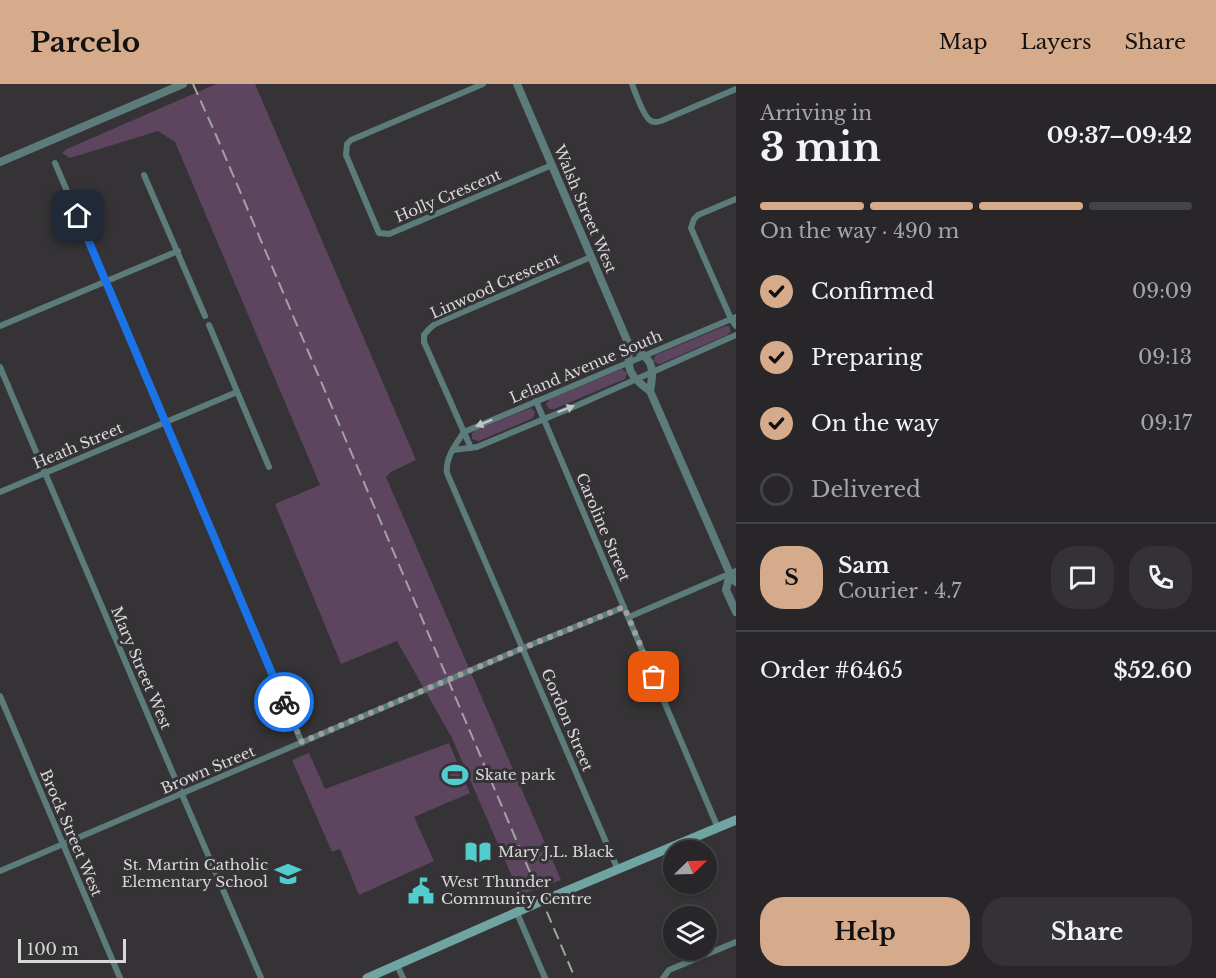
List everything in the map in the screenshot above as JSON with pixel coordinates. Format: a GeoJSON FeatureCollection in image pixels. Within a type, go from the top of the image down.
{"type":"FeatureCollection","features":[{"type":"Feature","properties":{"kind":"main road"},"geometry":{"type":"LineString","coordinates":[[367,978],[736,820]]}},
{"type":"Feature","properties":{"kind":"street"},"geometry":{"type":"LineString","coordinates":[[0,162],[183,84]]}},
{"type":"Feature","properties":{"kind":"street","name":"Holly Crescent"},"geometry":{"type":"LineString","coordinates":[[483,84],[351,140],[347,144],[346,155],[379,233],[389,234],[552,165]]}},
{"type":"Feature","properties":{"kind":"street","name":"Walsh Street West"},"geometry":{"type":"LineString","coordinates":[[517,84],[629,345],[628,363],[635,380]]}},
{"type":"Feature","properties":{"kind":"street"},"geometry":{"type":"LineString","coordinates":[[632,84],[646,116],[650,121],[655,122],[736,89]]}},
{"type":"Feature","properties":{"kind":"street"},"geometry":{"type":"LineString","coordinates":[[55,163],[302,742]]}},
{"type":"Feature","properties":{"kind":"street"},"geometry":{"type":"LineString","coordinates":[[144,175],[205,316]]}},
{"type":"Feature","properties":{"kind":"street"},"geometry":{"type":"LineString","coordinates":[[736,199],[698,215],[691,228],[736,326]]}},
{"type":"Feature","properties":{"kind":"street"},"geometry":{"type":"LineString","coordinates":[[0,326],[178,251]]}},
{"type":"Feature","properties":{"kind":"street","name":"Linwood Crescent"},"geometry":{"type":"LineString","coordinates":[[471,448],[424,342],[424,335],[435,324],[591,257]]}},
{"type":"Feature","properties":{"kind":"street","name":"Leland Avenue South"},"geometry":{"type":"LineString","coordinates":[[464,432],[734,318]]}},
{"type":"Feature","properties":{"kind":"street"},"geometry":{"type":"LineString","coordinates":[[209,325],[269,467]]}},
{"type":"Feature","properties":{"kind":"street","name":"Leland Avenue South"},"geometry":{"type":"LineString","coordinates":[[453,450],[477,447],[736,335]]}},
{"type":"Feature","properties":{"kind":"street"},"geometry":{"type":"LineString","coordinates":[[629,345],[646,355],[653,372],[650,391]]}},
{"type":"Feature","properties":{"kind":"street","name":"Mary Street West"},"geometry":{"type":"LineString","coordinates":[[0,367],[261,978]]}},
{"type":"Feature","properties":{"kind":"street"},"geometry":{"type":"LineString","coordinates":[[635,380],[650,391],[736,582]]}},
{"type":"Feature","properties":{"kind":"street","name":"Heath Street"},"geometry":{"type":"LineString","coordinates":[[0,492],[237,392]]}},
{"type":"Feature","properties":{"kind":"street","name":"Caroline Street"},"geometry":{"type":"LineString","coordinates":[[536,401],[718,828]]}},
{"type":"Feature","properties":{"kind":"street"},"geometry":{"type":"LineString","coordinates":[[453,450],[464,432]]}},
{"type":"Feature","properties":{"kind":"street","name":"Gordon Street"},"geometry":{"type":"LineString","coordinates":[[453,450],[446,468],[451,482],[618,870]]}},
{"type":"Feature","properties":{"kind":"street"},"geometry":{"type":"LineString","coordinates":[[733,572],[726,590],[736,612]]}},
{"type":"Feature","properties":{"kind":"street"},"geometry":{"type":"LineString","coordinates":[[628,617],[733,572]]}},
{"type":"Feature","properties":{"kind":"street","name":"Brown Street"},"geometry":{"type":"LineString","coordinates":[[0,871],[624,607]]}},
{"type":"Feature","properties":{"kind":"street","name":"Brock Street West"},"geometry":{"type":"LineString","coordinates":[[0,696],[120,978]]}},
{"type":"Feature","properties":{"kind":"street"},"geometry":{"type":"LineString","coordinates":[[517,913],[544,978]]}},
{"type":"Feature","properties":{"kind":"street"},"geometry":{"type":"LineString","coordinates":[[663,978],[669,970],[736,942]]}},
{"type":"Feature","properties":{"kind":"street"},"geometry":{"type":"LineString","coordinates":[[397,965],[403,978]]}},
{"type":"Feature","properties":{"kind":"shaded area"},"geometry":{"type":"Polygon","coordinates":[[[216,84],[255,84],[416,460],[391,472],[386,477],[561,880],[520,895],[452,738],[397,641],[341,664],[275,504],[320,485],[175,142],[158,131],[70,158],[62,153],[216,84]]]}},
{"type":"Feature","properties":{"kind":"shaded area"},"geometry":{"type":"Polygon","coordinates":[[[729,326],[731,332],[727,335],[660,364],[654,361],[656,355],[729,326]]]}},
{"type":"Feature","properties":{"kind":"shaded area"},"geometry":{"type":"Polygon","coordinates":[[[622,369],[627,373],[625,379],[554,409],[549,409],[546,404],[550,399],[622,369]]]}},
{"type":"Feature","properties":{"kind":"shaded area"},"geometry":{"type":"Polygon","coordinates":[[[531,408],[535,412],[533,418],[479,441],[472,439],[474,431],[531,408]]]}},
{"type":"Feature","properties":{"kind":"shaded area"},"geometry":{"type":"Polygon","coordinates":[[[449,743],[470,793],[414,817],[434,861],[359,895],[340,849],[332,852],[292,760],[309,753],[325,789],[449,743]]]}},
{"type":"Feature","properties":{"kind":"railway"},"geometry":{"type":"LineString","coordinates":[[193,84],[575,978]]}},
{"type":"Feature","properties":{"kind":"way so far"},"geometry":{"type":"LineString","coordinates":[[284,702],[302,742],[624,607],[654,677]]}},
{"type":"Feature","properties":{"kind":"place","name":"Skate park"},"geometry":{"type":"Point","coordinates":[455,775]}},
{"type":"Feature","properties":{"kind":"place","name":"Mary J.L. Black"},"geometry":{"type":"Point","coordinates":[478,852]}},
{"type":"Feature","properties":{"kind":"place","name":"St. Martin Catholic Elementary School"},"geometry":{"type":"Point","coordinates":[288,874]}},
{"type":"Feature","properties":{"kind":"place","name":"West Thunder Community Centre"},"geometry":{"type":"Point","coordinates":[421,891]}},
{"type":"Feature","properties":{"kind":"route"},"geometry":{"type":"LineString","coordinates":[[78,216],[284,702]]}}]}
